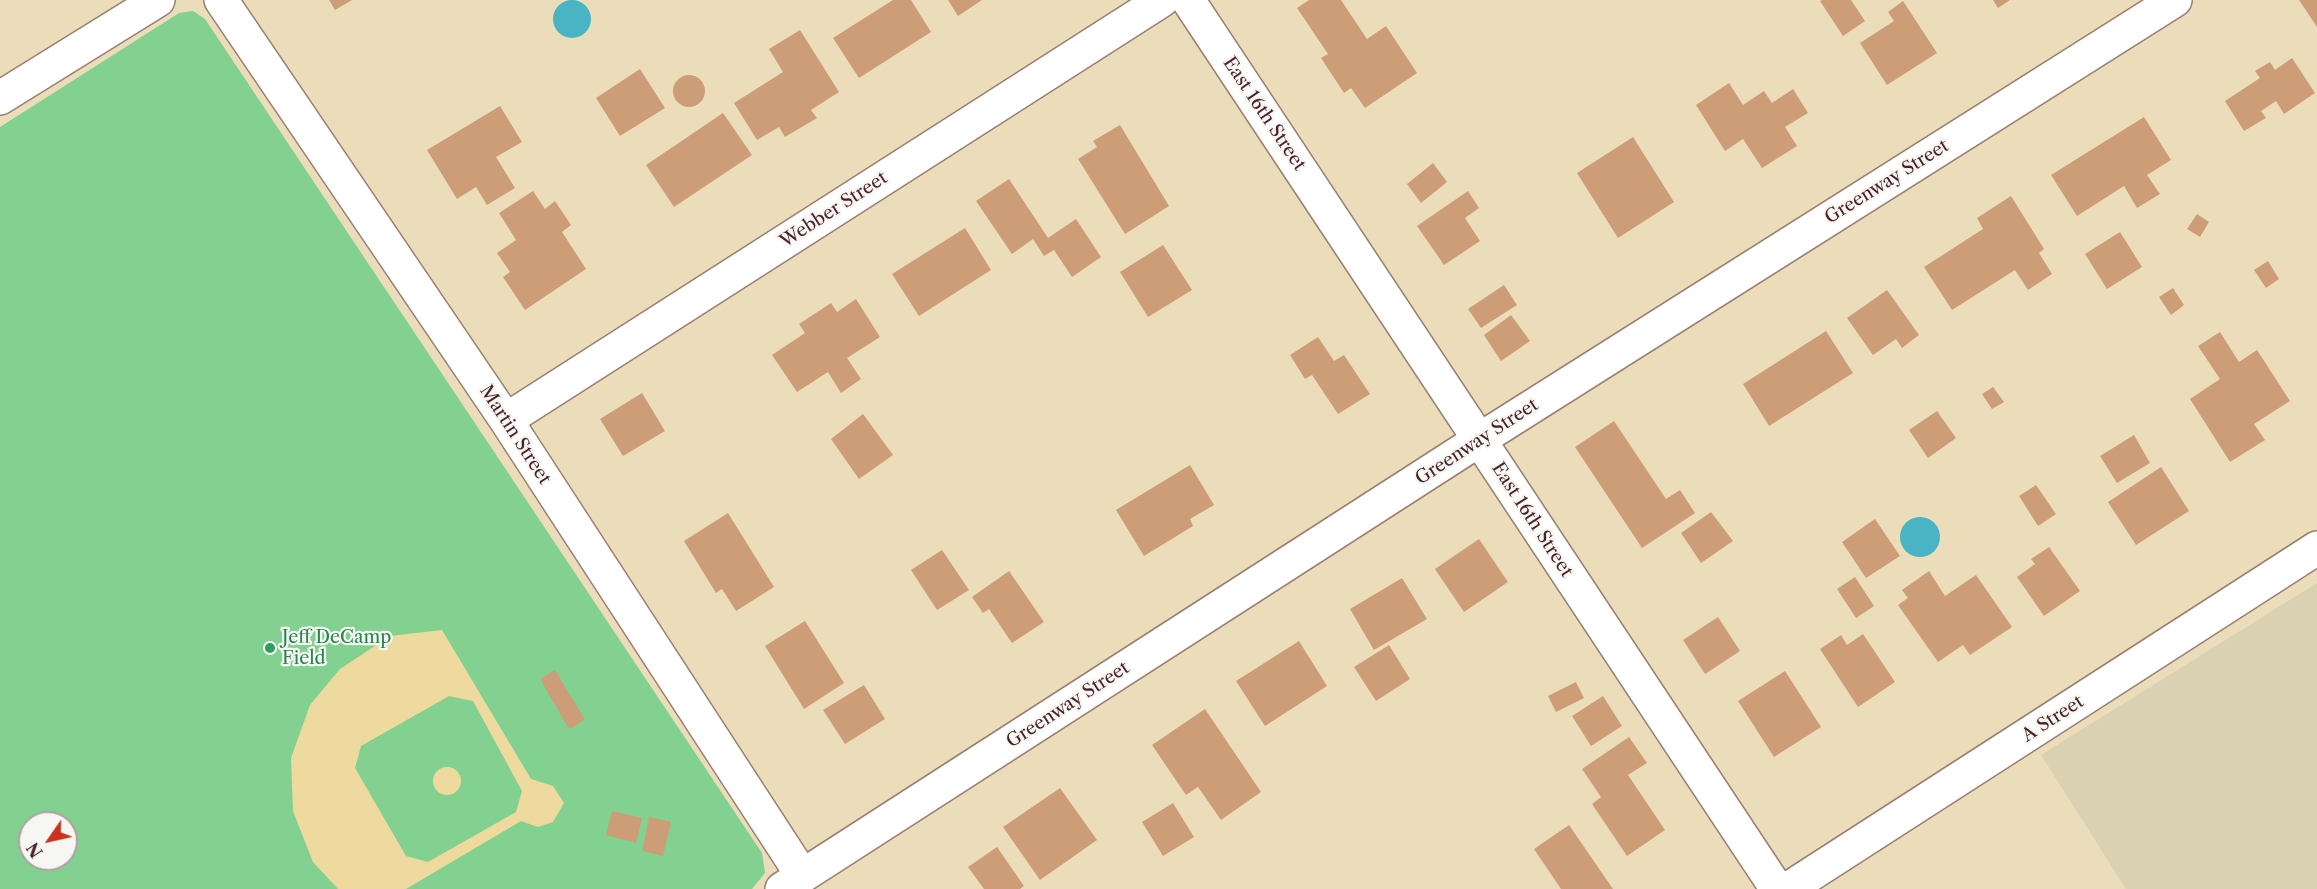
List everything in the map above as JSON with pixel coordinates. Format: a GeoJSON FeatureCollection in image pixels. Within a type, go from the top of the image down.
{"type":"FeatureCollection","features":[{"type":"Feature","properties":{"kind":"street"},"geometry":{"type":"LineString","coordinates":[[0,98],[158,0]]}},
{"type":"Feature","properties":{"kind":"street","name":"Martin Street"},"geometry":{"type":"LineString","coordinates":[[221,0],[506,420],[792,882]]}},
{"type":"Feature","properties":{"kind":"street","name":"Webber Street"},"geometry":{"type":"LineString","coordinates":[[506,420],[1162,0]]}},
{"type":"Feature","properties":{"kind":"street","name":"East 16th Street"},"geometry":{"type":"LineString","coordinates":[[1188,0],[1777,889]]}},
{"type":"Feature","properties":{"kind":"street","name":"Greenway Street"},"geometry":{"type":"LineString","coordinates":[[792,882],[1479,440],[2175,0]]}},
{"type":"Feature","properties":{"kind":"street","name":"A Street"},"geometry":{"type":"LineString","coordinates":[[1788,889],[2317,548]]}},
{"type":"Feature","properties":{"kind":"shaded area"},"geometry":{"type":"Polygon","coordinates":[[[2317,583],[2317,889],[2126,889],[2041,755],[2317,583]]]}},
{"type":"Feature","properties":{"kind":"green space"},"geometry":{"type":"Polygon","coordinates":[[[193,11],[205,19],[762,853],[765,873],[752,889],[0,889],[0,127],[179,13],[193,11]]]}},
{"type":"Feature","properties":{"kind":"sand"},"geometry":{"type":"Polygon","coordinates":[[[442,630],[531,779],[553,786],[564,803],[553,822],[538,827],[521,821],[406,889],[338,889],[313,862],[293,811],[291,758],[310,705],[340,669],[390,636],[442,630]],[[449,696],[361,746],[355,768],[406,856],[428,862],[516,812],[522,791],[473,701],[449,696]]]}},
{"type":"Feature","properties":{"kind":"sand"},"geometry":{"type":"Polygon","coordinates":[[[447,767],[457,771],[461,781],[457,791],[447,795],[437,791],[433,781],[437,771],[447,767]]]}},
{"type":"Feature","properties":{"kind":"water"},"geometry":{"type":"Polygon","coordinates":[[[572,0],[586,5],[591,19],[586,33],[572,38],[558,33],[553,19],[558,5],[572,0]]]}},
{"type":"Feature","properties":{"kind":"water"},"geometry":{"type":"Polygon","coordinates":[[[1920,517],[1928,518],[1934,523],[1939,529],[1939,545],[1934,551],[1928,556],[1920,557],[1912,556],[1906,551],[1901,545],[1900,537],[1901,529],[1906,523],[1912,518],[1920,517]]]}},
{"type":"Feature","properties":{"kind":"building"},"geometry":{"type":"Polygon","coordinates":[[[329,0],[352,0],[335,10],[329,0]]]}},
{"type":"Feature","properties":{"kind":"building"},"geometry":{"type":"Polygon","coordinates":[[[893,0],[911,0],[931,32],[859,78],[833,38],[893,0]]]}},
{"type":"Feature","properties":{"kind":"building"},"geometry":{"type":"Polygon","coordinates":[[[948,0],[982,0],[958,16],[948,0]]]}},
{"type":"Feature","properties":{"kind":"building"},"geometry":{"type":"Polygon","coordinates":[[[1309,0],[1341,0],[1367,39],[1386,26],[1417,73],[1365,108],[1351,88],[1344,93],[1321,58],[1328,54],[1297,8],[1309,0]]]}},
{"type":"Feature","properties":{"kind":"building"},"geometry":{"type":"Polygon","coordinates":[[[1851,0],[1865,21],[1843,36],[1820,1],[1851,0]]]}},
{"type":"Feature","properties":{"kind":"building"},"geometry":{"type":"Polygon","coordinates":[[[1993,0],[2010,0],[1998,8],[1993,0]]]}},
{"type":"Feature","properties":{"kind":"building"},"geometry":{"type":"Polygon","coordinates":[[[2299,0],[2317,0],[2317,27],[2299,0]]]}},
{"type":"Feature","properties":{"kind":"building"},"geometry":{"type":"Polygon","coordinates":[[[1903,1],[1937,53],[1887,85],[1860,43],[1894,21],[1888,12],[1903,1]]]}},
{"type":"Feature","properties":{"kind":"building"},"geometry":{"type":"Polygon","coordinates":[[[800,30],[839,92],[811,110],[817,118],[785,137],[779,127],[757,140],[734,103],[783,72],[769,49],[800,30]]]}},
{"type":"Feature","properties":{"kind":"building"},"geometry":{"type":"Polygon","coordinates":[[[2292,58],[2315,93],[2284,114],[2276,101],[2261,111],[2266,118],[2244,131],[2225,101],[2260,78],[2255,71],[2270,62],[2275,70],[2292,58]]]}},
{"type":"Feature","properties":{"kind":"building"},"geometry":{"type":"Polygon","coordinates":[[[640,69],[665,108],[620,136],[596,98],[640,69]]]}},
{"type":"Feature","properties":{"kind":"building"},"geometry":{"type":"Polygon","coordinates":[[[689,75],[700,80],[705,91],[700,102],[689,107],[678,102],[673,91],[678,80],[689,75]]]}},
{"type":"Feature","properties":{"kind":"building"},"geometry":{"type":"Polygon","coordinates":[[[1729,83],[1743,105],[1764,91],[1772,103],[1793,89],[1808,113],[1785,127],[1797,146],[1762,168],[1743,139],[1725,151],[1696,105],[1729,83]]]}},
{"type":"Feature","properties":{"kind":"building"},"geometry":{"type":"Polygon","coordinates":[[[500,106],[522,142],[496,157],[515,188],[487,205],[476,187],[457,199],[427,150],[500,106]]]}},
{"type":"Feature","properties":{"kind":"building"},"geometry":{"type":"Polygon","coordinates":[[[723,113],[752,155],[674,207],[646,165],[723,113]]]}},
{"type":"Feature","properties":{"kind":"building"},"geometry":{"type":"Polygon","coordinates":[[[2144,117],[2171,160],[2147,175],[2160,194],[2137,208],[2124,186],[2077,216],[2051,175],[2144,117]]]}},
{"type":"Feature","properties":{"kind":"building"},"geometry":{"type":"Polygon","coordinates":[[[1120,125],[1169,206],[1125,234],[1078,159],[1097,147],[1093,141],[1120,125]]]}},
{"type":"Feature","properties":{"kind":"building"},"geometry":{"type":"Polygon","coordinates":[[[1633,137],[1674,202],[1618,238],[1577,173],[1633,137]]]}},
{"type":"Feature","properties":{"kind":"building"},"geometry":{"type":"Polygon","coordinates":[[[1433,163],[1447,182],[1421,203],[1407,184],[1433,163]]]}},
{"type":"Feature","properties":{"kind":"building"},"geometry":{"type":"Polygon","coordinates":[[[1009,179],[1048,238],[1076,219],[1101,257],[1072,277],[1054,250],[1044,256],[1033,239],[1012,254],[976,201],[1009,179]]]}},
{"type":"Feature","properties":{"kind":"building"},"geometry":{"type":"Polygon","coordinates":[[[533,191],[545,209],[555,201],[571,225],[562,232],[586,269],[525,310],[503,277],[510,272],[497,253],[516,240],[499,213],[533,191]]]}},
{"type":"Feature","properties":{"kind":"building"},"geometry":{"type":"Polygon","coordinates":[[[1468,191],[1479,208],[1465,218],[1480,241],[1444,265],[1417,226],[1468,191]]]}},
{"type":"Feature","properties":{"kind":"building"},"geometry":{"type":"Polygon","coordinates":[[[2011,196],[2044,249],[2039,253],[2052,274],[2028,290],[2015,270],[1952,310],[1924,267],[1983,229],[1977,218],[2011,196]]]}},
{"type":"Feature","properties":{"kind":"building"},"geometry":{"type":"Polygon","coordinates":[[[2197,214],[2209,222],[2200,237],[2187,229],[2197,214]]]}},
{"type":"Feature","properties":{"kind":"building"},"geometry":{"type":"Polygon","coordinates":[[[965,228],[991,270],[919,316],[892,274],[965,228]]]}},
{"type":"Feature","properties":{"kind":"building"},"geometry":{"type":"Polygon","coordinates":[[[2120,232],[2142,267],[2107,289],[2085,254],[2120,232]]]}},
{"type":"Feature","properties":{"kind":"building"},"geometry":{"type":"Polygon","coordinates":[[[1163,245],[1192,290],[1148,317],[1120,272],[1163,245]]]}},
{"type":"Feature","properties":{"kind":"building"},"geometry":{"type":"Polygon","coordinates":[[[2268,261],[2279,279],[2266,288],[2254,270],[2268,261]]]}},
{"type":"Feature","properties":{"kind":"building"},"geometry":{"type":"Polygon","coordinates":[[[1504,285],[1517,305],[1481,328],[1468,309],[1504,285]]]}},
{"type":"Feature","properties":{"kind":"building"},"geometry":{"type":"Polygon","coordinates":[[[2173,288],[2184,305],[2171,315],[2159,297],[2173,288]]]}},
{"type":"Feature","properties":{"kind":"building"},"geometry":{"type":"Polygon","coordinates":[[[1887,290],[1919,335],[1902,348],[1896,339],[1873,355],[1847,318],[1887,290]]]}},
{"type":"Feature","properties":{"kind":"building"},"geometry":{"type":"Polygon","coordinates":[[[856,299],[880,337],[847,358],[861,379],[841,393],[828,372],[797,392],[772,355],[805,333],[799,324],[831,303],[837,312],[856,299]]]}},
{"type":"Feature","properties":{"kind":"building"},"geometry":{"type":"Polygon","coordinates":[[[1511,315],[1530,341],[1501,361],[1484,335],[1511,315]]]}},
{"type":"Feature","properties":{"kind":"building"},"geometry":{"type":"Polygon","coordinates":[[[1826,331],[1853,373],[1769,426],[1743,384],[1826,331]]]}},
{"type":"Feature","properties":{"kind":"building"},"geometry":{"type":"Polygon","coordinates":[[[2220,332],[2239,362],[2257,350],[2290,401],[2254,424],[2265,440],[2230,462],[2190,399],[2220,379],[2198,346],[2220,332]]]}},
{"type":"Feature","properties":{"kind":"building"},"geometry":{"type":"Polygon","coordinates":[[[1318,337],[1334,361],[1344,355],[1370,394],[1338,414],[1312,375],[1305,379],[1290,355],[1318,337]]]}},
{"type":"Feature","properties":{"kind":"building"},"geometry":{"type":"Polygon","coordinates":[[[1993,387],[2004,402],[1992,409],[1982,394],[1993,387]]]}},
{"type":"Feature","properties":{"kind":"building"},"geometry":{"type":"Polygon","coordinates":[[[642,393],[665,431],[623,456],[600,419],[642,393]]]}},
{"type":"Feature","properties":{"kind":"building"},"geometry":{"type":"Polygon","coordinates":[[[1937,411],[1956,438],[1928,458],[1909,430],[1937,411]]]}},
{"type":"Feature","properties":{"kind":"building"},"geometry":{"type":"Polygon","coordinates":[[[863,414],[893,455],[859,479],[831,439],[863,414]]]}},
{"type":"Feature","properties":{"kind":"building"},"geometry":{"type":"Polygon","coordinates":[[[1614,421],[1666,499],[1680,490],[1695,513],[1642,548],[1575,447],[1614,421]]]}},
{"type":"Feature","properties":{"kind":"building"},"geometry":{"type":"Polygon","coordinates":[[[2134,435],[2150,463],[2117,483],[2100,456],[2134,435]]]}},
{"type":"Feature","properties":{"kind":"building"},"geometry":{"type":"Polygon","coordinates":[[[1190,465],[1214,505],[1190,519],[1193,526],[1144,556],[1116,510],[1190,465]]]}},
{"type":"Feature","properties":{"kind":"building"},"geometry":{"type":"Polygon","coordinates":[[[2161,467],[2189,511],[2136,545],[2108,502],[2161,467]]]}},
{"type":"Feature","properties":{"kind":"building"},"geometry":{"type":"Polygon","coordinates":[[[2036,485],[2056,514],[2038,526],[2019,496],[2036,485]]]}},
{"type":"Feature","properties":{"kind":"building"},"geometry":{"type":"Polygon","coordinates":[[[1711,512],[1733,541],[1701,563],[1681,533],[1711,512]]]}},
{"type":"Feature","properties":{"kind":"building"},"geometry":{"type":"Polygon","coordinates":[[[728,513],[774,587],[736,611],[722,589],[716,593],[684,541],[728,513]]]}},
{"type":"Feature","properties":{"kind":"building"},"geometry":{"type":"Polygon","coordinates":[[[1875,519],[1900,556],[1866,578],[1842,542],[1875,519]]]}},
{"type":"Feature","properties":{"kind":"building"},"geometry":{"type":"Polygon","coordinates":[[[1479,539],[1508,582],[1464,612],[1435,569],[1479,539]]]}},
{"type":"Feature","properties":{"kind":"building"},"geometry":{"type":"Polygon","coordinates":[[[2049,547],[2080,591],[2044,616],[2017,577],[2035,564],[2031,559],[2049,547]]]}},
{"type":"Feature","properties":{"kind":"building"},"geometry":{"type":"Polygon","coordinates":[[[942,550],[969,590],[937,610],[911,570],[942,550]]]}},
{"type":"Feature","properties":{"kind":"building"},"geometry":{"type":"Polygon","coordinates":[[[1009,571],[1044,622],[1012,643],[989,609],[983,613],[972,597],[1009,571]]]}},
{"type":"Feature","properties":{"kind":"building"},"geometry":{"type":"Polygon","coordinates":[[[1929,571],[1945,596],[1976,575],[2012,627],[1970,655],[1963,645],[1938,662],[1898,605],[1908,598],[1902,590],[1929,571]]]}},
{"type":"Feature","properties":{"kind":"building"},"geometry":{"type":"Polygon","coordinates":[[[1855,577],[1874,606],[1856,618],[1837,589],[1855,577]]]}},
{"type":"Feature","properties":{"kind":"building"},"geometry":{"type":"Polygon","coordinates":[[[1402,578],[1427,619],[1374,650],[1350,609],[1402,578]]]}},
{"type":"Feature","properties":{"kind":"building"},"geometry":{"type":"Polygon","coordinates":[[[1718,617],[1740,651],[1705,674],[1683,640],[1718,617]]]}},
{"type":"Feature","properties":{"kind":"building"},"geometry":{"type":"Polygon","coordinates":[[[805,621],[844,683],[804,709],[765,646],[805,621]]]}},
{"type":"Feature","properties":{"kind":"building"},"geometry":{"type":"Polygon","coordinates":[[[1863,634],[1895,682],[1858,707],[1820,649],[1841,635],[1847,645],[1863,634]]]}},
{"type":"Feature","properties":{"kind":"building"},"geometry":{"type":"Polygon","coordinates":[[[1299,641],[1327,686],[1265,726],[1236,681],[1299,641]]]}},
{"type":"Feature","properties":{"kind":"building"},"geometry":{"type":"Polygon","coordinates":[[[1389,645],[1410,679],[1376,701],[1354,667],[1389,645]]]}},
{"type":"Feature","properties":{"kind":"building"},"geometry":{"type":"Polygon","coordinates":[[[555,670],[585,720],[569,729],[540,679],[555,670]]]}},
{"type":"Feature","properties":{"kind":"building"},"geometry":{"type":"Polygon","coordinates":[[[1785,671],[1821,727],[1774,757],[1738,701],[1785,671]]]}},
{"type":"Feature","properties":{"kind":"building"},"geometry":{"type":"Polygon","coordinates":[[[1576,682],[1584,698],[1556,712],[1548,696],[1576,682]]]}},
{"type":"Feature","properties":{"kind":"building"},"geometry":{"type":"Polygon","coordinates":[[[864,685],[885,719],[845,744],[823,710],[864,685]]]}},
{"type":"Feature","properties":{"kind":"building"},"geometry":{"type":"Polygon","coordinates":[[[1603,696],[1622,726],[1591,746],[1572,716],[1603,696]]]}},
{"type":"Feature","properties":{"kind":"building"},"geometry":{"type":"Polygon","coordinates":[[[1205,709],[1261,792],[1221,820],[1198,787],[1186,795],[1152,745],[1205,709]]]}},
{"type":"Feature","properties":{"kind":"building"},"geometry":{"type":"Polygon","coordinates":[[[1629,737],[1647,763],[1628,775],[1665,830],[1627,856],[1592,804],[1601,797],[1582,769],[1629,737]]]}},
{"type":"Feature","properties":{"kind":"building"},"geometry":{"type":"Polygon","coordinates":[[[1060,788],[1097,840],[1040,880],[1003,827],[1060,788]]]}},
{"type":"Feature","properties":{"kind":"building"},"geometry":{"type":"Polygon","coordinates":[[[1173,803],[1194,837],[1163,856],[1142,822],[1173,803]]]}},
{"type":"Feature","properties":{"kind":"building"},"geometry":{"type":"Polygon","coordinates":[[[612,811],[642,818],[636,843],[606,835],[612,811]]]}},
{"type":"Feature","properties":{"kind":"building"},"geometry":{"type":"Polygon","coordinates":[[[649,817],[671,822],[663,856],[642,851],[649,817]]]}},
{"type":"Feature","properties":{"kind":"building"},"geometry":{"type":"Polygon","coordinates":[[[1569,825],[1613,889],[1561,889],[1534,849],[1569,825]]]}},
{"type":"Feature","properties":{"kind":"building"},"geometry":{"type":"Polygon","coordinates":[[[997,847],[1024,886],[1020,889],[984,889],[968,867],[997,847]]]}},
{"type":"Feature","properties":{"kind":"place","name":"Jeff DeCamp Field"},"geometry":{"type":"Point","coordinates":[270,648]}}]}
